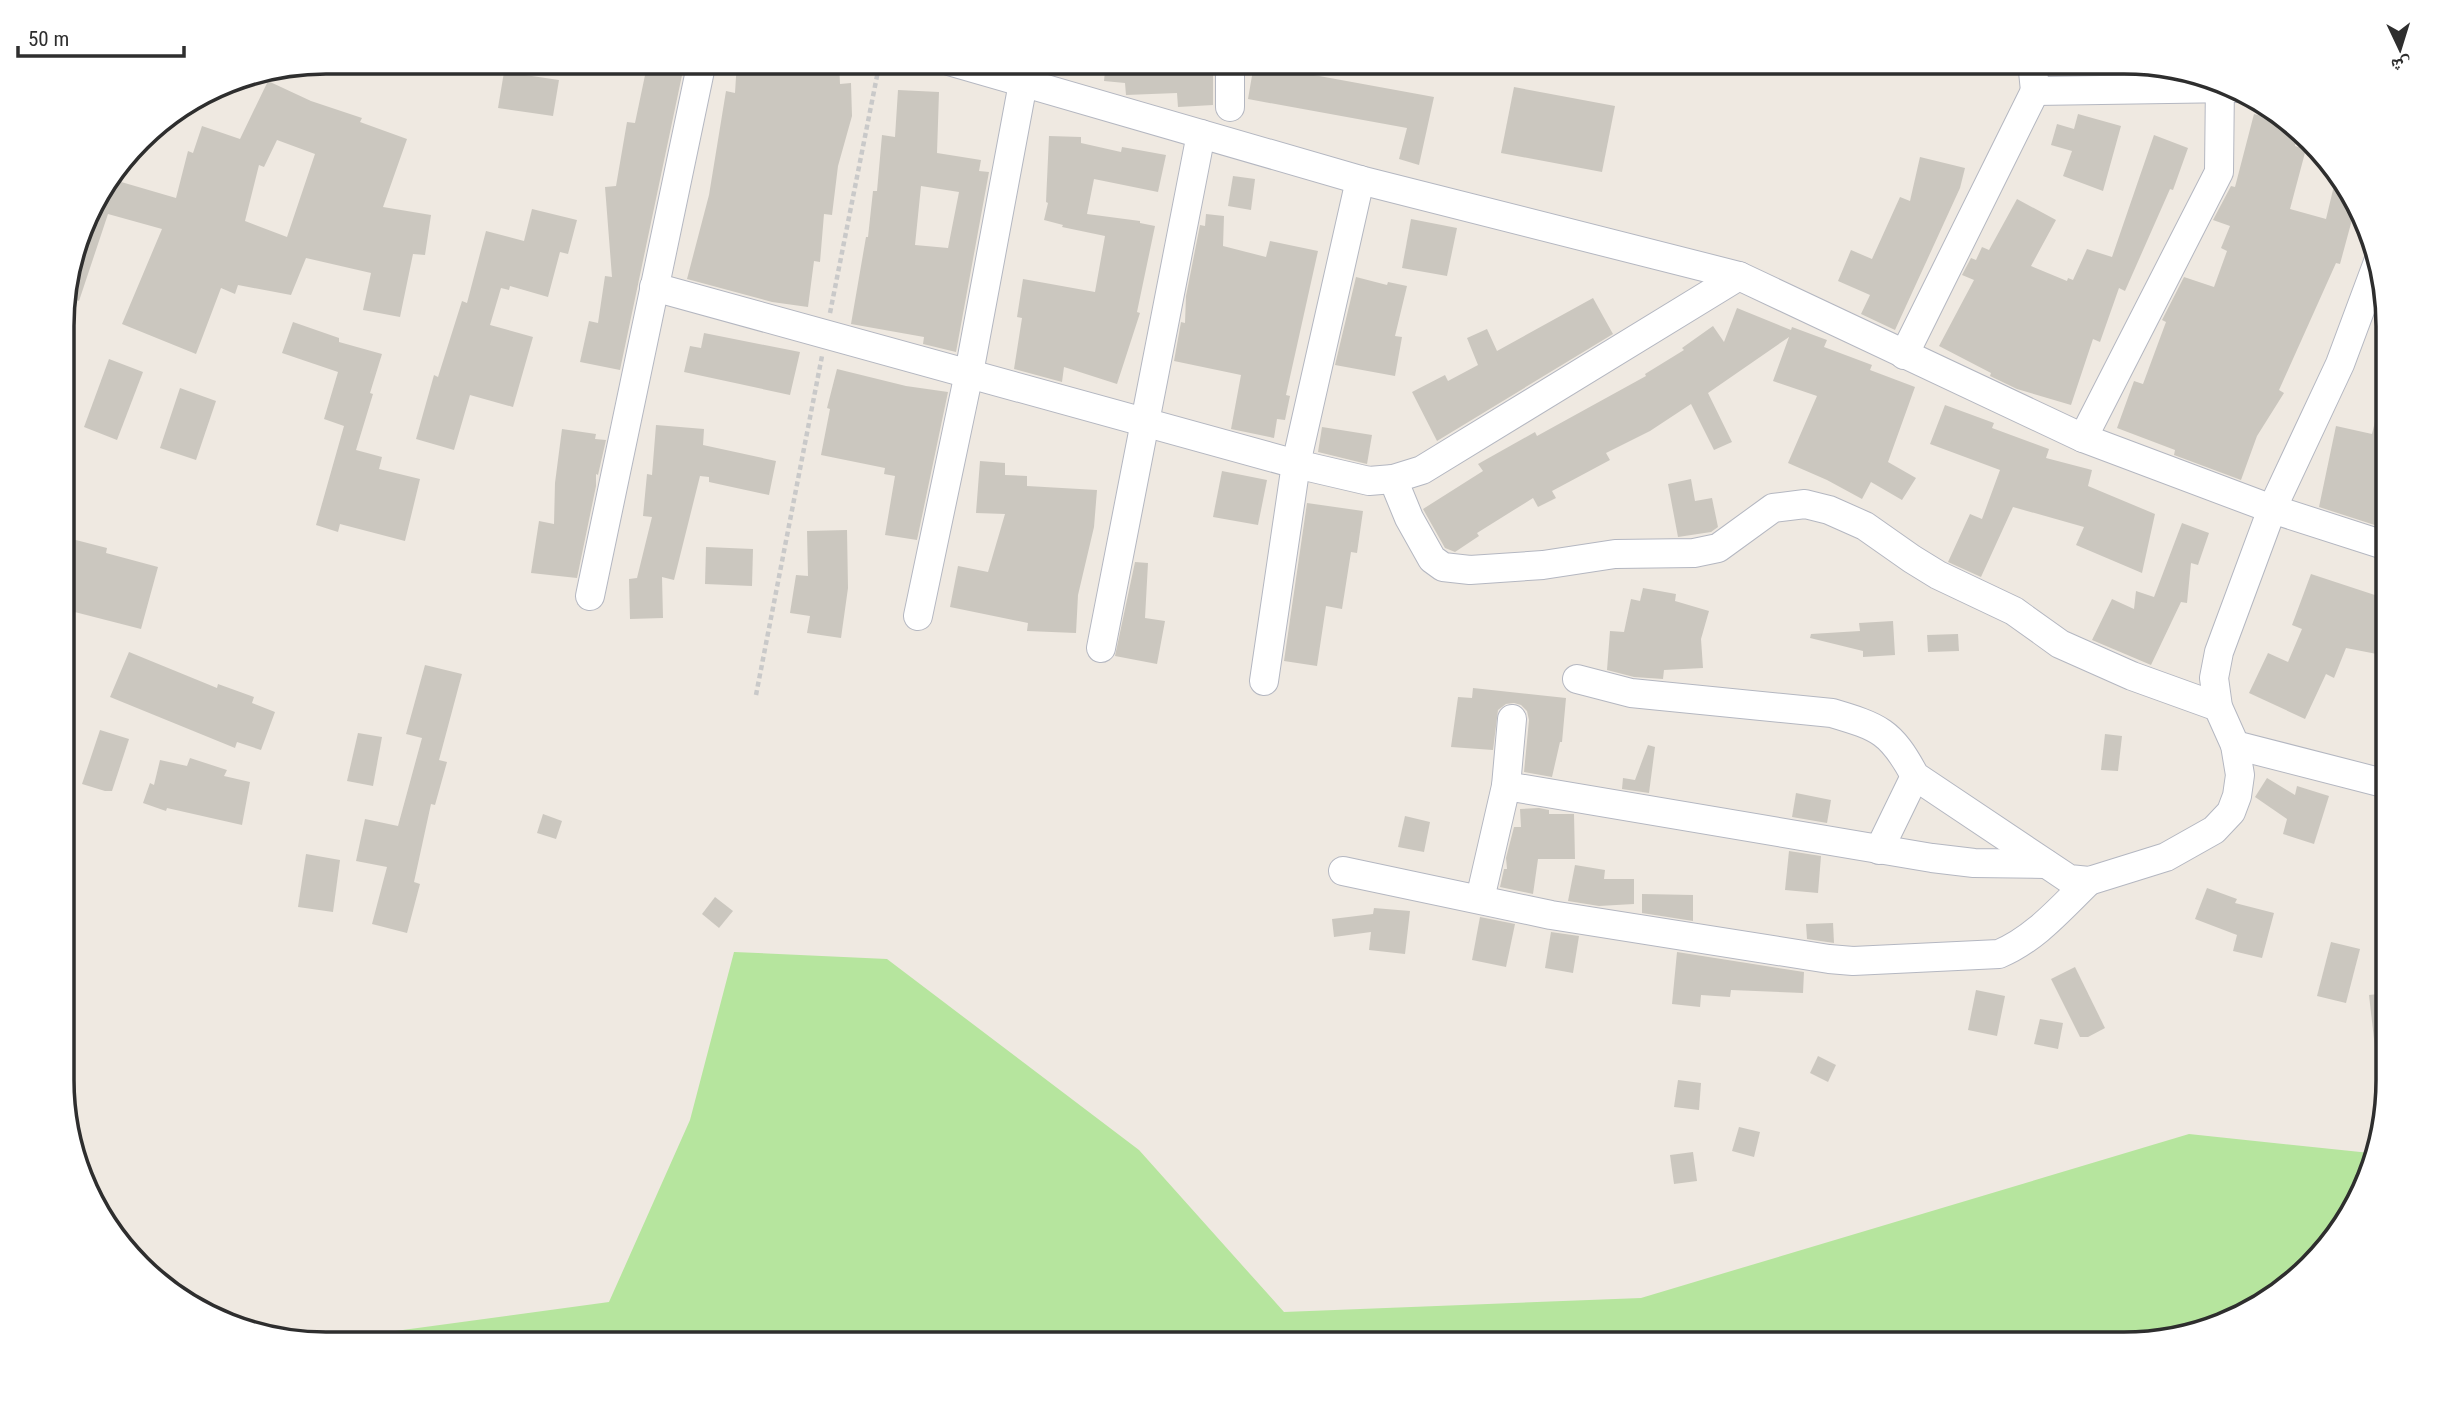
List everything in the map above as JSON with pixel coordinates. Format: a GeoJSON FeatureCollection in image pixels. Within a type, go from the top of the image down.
{"type":"FeatureCollection","features":[{"type":"Feature","properties":{"kind":"street"},"geometry":{"type":"LineString","coordinates":[[590,596],[699,74]]}},
{"type":"Feature","properties":{"kind":"street"},"geometry":{"type":"LineString","coordinates":[[918,616],[969,373],[1020,74]]}},
{"type":"Feature","properties":{"kind":"street"},"geometry":{"type":"LineString","coordinates":[[1026,74],[1201,134],[1360,180],[1739,276],[2083,438],[2272,509],[2376,542]]}},
{"type":"Feature","properties":{"kind":"street"},"geometry":{"type":"LineString","coordinates":[[1230,74],[1230,107]]}},
{"type":"Feature","properties":{"kind":"street"},"geometry":{"type":"LineString","coordinates":[[1904,355],[2035,91],[2033,74]]}},
{"type":"Feature","properties":{"kind":"street"},"geometry":{"type":"LineString","coordinates":[[2035,91],[2204,87]]}},
{"type":"Feature","properties":{"kind":"street"},"geometry":{"type":"LineString","coordinates":[[2083,438],[2219,172],[2224,95]]}},
{"type":"Feature","properties":{"kind":"street"},"geometry":{"type":"LineString","coordinates":[[1101,648],[1201,134]]}},
{"type":"Feature","properties":{"kind":"street"},"geometry":{"type":"LineString","coordinates":[[1264,681],[1296,464],[1360,180]]}},
{"type":"Feature","properties":{"kind":"street"},"geometry":{"type":"LineString","coordinates":[[654,286],[1296,464],[1369,481],[1393,479],[1422,470],[1739,276]]}},
{"type":"Feature","properties":{"kind":"street"},"geometry":{"type":"LineString","coordinates":[[1577,679],[1632,693],[1832,713],[1864,723],[1888,736],[1900,750],[1914,776],[2069,879],[2089,881],[2166,857],[2214,830],[2231,812],[2237,796],[2240,775],[2235,745],[2218,707],[2214,678],[2219,652],[2272,509],[2340,363],[2372,286]]}},
{"type":"Feature","properties":{"kind":"street"},"geometry":{"type":"LineString","coordinates":[[1393,479],[1409,519],[1432,559],[1443,567],[1470,570],[1543,565],[1615,554],[1694,553],[1718,548],[1773,508],[1805,504],[1829,510],[1865,526],[1938,575],[2014,611],[2060,644],[2132,676],[2218,707]]}},
{"type":"Feature","properties":{"kind":"street"},"geometry":{"type":"LineString","coordinates":[[1480,899],[1506,786],[1512,719]]}},
{"type":"Feature","properties":{"kind":"street"},"geometry":{"type":"LineString","coordinates":[[2235,745],[2376,780]]}},
{"type":"Feature","properties":{"kind":"street"},"geometry":{"type":"LineString","coordinates":[[1879,850],[1914,776]]}},
{"type":"Feature","properties":{"kind":"street"},"geometry":{"type":"LineString","coordinates":[[1506,786],[1879,850],[1975,863],[2046,864]]}},
{"type":"Feature","properties":{"kind":"street"},"geometry":{"type":"LineString","coordinates":[[1343,871],[1551,915],[1853,961],[2000,954],[2033,935],[2089,881]]}},
{"type":"Feature","properties":{"kind":"path"},"geometry":{"type":"LineString","coordinates":[[756,695],[877,74]]}},
{"type":"Feature","properties":{"kind":"green space"},"geometry":{"type":"Polygon","coordinates":[[[734,952],[887,959],[1139,1150],[1284,1312],[1641,1298],[2189,1134],[2365,1152],[2350,1191],[2333,1220],[2302,1258],[2277,1280],[2235,1306],[2205,1318],[2173,1327],[2140,1331],[388,1332],[609,1302],[690,1120],[734,952]]]}},
{"type":"Feature","properties":{"kind":"building"},"geometry":{"type":"Polygon","coordinates":[[[504,74],[559,80],[553,116],[498,108],[504,74]]]}},
{"type":"Feature","properties":{"kind":"building"},"geometry":{"type":"Polygon","coordinates":[[[645,74],[682,74],[620,370],[580,362],[589,321],[598,323],[605,276],[612,277],[605,187],[616,186],[627,122],[635,123],[645,74]]]}},
{"type":"Feature","properties":{"kind":"building"},"geometry":{"type":"Polygon","coordinates":[[[736,74],[840,74],[840,84],[851,83],[852,116],[838,166],[832,215],[824,214],[820,262],[814,261],[808,307],[772,302],[687,279],[709,195],[726,91],[735,93],[736,74]]]}},
{"type":"Feature","properties":{"kind":"building"},"geometry":{"type":"Polygon","coordinates":[[[1105,74],[1213,74],[1213,105],[1178,107],[1177,93],[1126,95],[1125,83],[1104,81],[1105,74]]]}},
{"type":"Feature","properties":{"kind":"building"},"geometry":{"type":"Polygon","coordinates":[[[1252,74],[1309,74],[1434,97],[1419,165],[1399,159],[1407,128],[1248,99],[1252,74]]]}},
{"type":"Feature","properties":{"kind":"building"},"geometry":{"type":"Polygon","coordinates":[[[268,81],[311,101],[362,118],[360,122],[407,139],[383,207],[431,215],[425,255],[413,254],[400,317],[363,310],[371,273],[306,258],[291,295],[238,285],[235,294],[221,288],[196,354],[122,324],[162,229],[108,214],[79,301],[75,300],[78,276],[87,244],[99,214],[119,181],[176,198],[188,151],[193,153],[202,126],[240,139],[268,81]],[[277,140],[264,167],[259,165],[245,221],[287,237],[315,154],[277,140]]]}},
{"type":"Feature","properties":{"kind":"building"},"geometry":{"type":"Polygon","coordinates":[[[1514,87],[1615,106],[1602,172],[1501,153],[1514,87]]]}},
{"type":"Feature","properties":{"kind":"building"},"geometry":{"type":"Polygon","coordinates":[[[898,90],[939,92],[937,153],[981,160],[979,171],[989,172],[956,352],[923,344],[924,337],[851,324],[868,237],[873,191],[877,191],[882,135],[895,137],[898,90]],[[921,186],[915,245],[948,248],[959,192],[921,186]]]}},
{"type":"Feature","properties":{"kind":"building"},"geometry":{"type":"Polygon","coordinates":[[[2078,114],[2121,126],[2103,191],[2063,176],[2072,151],[2051,145],[2057,124],[2074,129],[2078,114]]]}},
{"type":"Feature","properties":{"kind":"building"},"geometry":{"type":"Polygon","coordinates":[[[2254,114],[2265,117],[2296,142],[2295,146],[2306,151],[2290,209],[2326,219],[2334,186],[2352,219],[2340,264],[2336,263],[2279,390],[2284,393],[2257,436],[2241,480],[2174,455],[2175,450],[2117,428],[2134,381],[2143,384],[2166,322],[2162,320],[2184,277],[2214,287],[2227,251],[2221,248],[2230,226],[2213,220],[2231,186],[2235,187],[2254,114]]]}},
{"type":"Feature","properties":{"kind":"building"},"geometry":{"type":"Polygon","coordinates":[[[2154,135],[2188,148],[2173,190],[2170,189],[2125,291],[2119,288],[2100,342],[2093,339],[2071,405],[2017,389],[1939,346],[1974,280],[1962,275],[1971,258],[1976,260],[1982,247],[1989,250],[2017,199],[2056,220],[2031,266],[2067,281],[2068,278],[2073,280],[2087,249],[2112,257],[2154,135]]]}},
{"type":"Feature","properties":{"kind":"building"},"geometry":{"type":"Polygon","coordinates":[[[1049,136],[1081,137],[1081,143],[1121,152],[1122,147],[1166,155],[1158,192],[1094,179],[1087,214],[1140,221],[1155,226],[1137,312],[1140,313],[1117,384],[1064,367],[1062,382],[1014,369],[1022,318],[1017,317],[1023,279],[1095,292],[1105,236],[1062,227],[1063,225],[1044,220],[1048,203],[1049,136]]]}},
{"type":"Feature","properties":{"kind":"building"},"geometry":{"type":"Polygon","coordinates":[[[1920,157],[1965,168],[1960,188],[1895,330],[1861,314],[1870,295],[1838,281],[1851,250],[1872,259],[1900,197],[1910,201],[1920,157]]]}},
{"type":"Feature","properties":{"kind":"building"},"geometry":{"type":"Polygon","coordinates":[[[1233,176],[1255,179],[1251,210],[1228,206],[1233,176]]]}},
{"type":"Feature","properties":{"kind":"building"},"geometry":{"type":"Polygon","coordinates":[[[532,209],[577,220],[568,254],[560,252],[548,297],[510,286],[509,290],[501,288],[490,325],[533,337],[513,407],[470,395],[454,450],[416,439],[434,375],[438,377],[462,301],[467,303],[486,231],[524,241],[532,209]]]}},
{"type":"Feature","properties":{"kind":"building"},"geometry":{"type":"Polygon","coordinates":[[[1206,214],[1224,216],[1223,246],[1266,257],[1270,241],[1318,251],[1286,395],[1290,396],[1285,420],[1277,419],[1274,438],[1231,429],[1241,375],[1174,361],[1181,322],[1185,323],[1186,296],[1200,225],[1205,226],[1206,214]]]}},
{"type":"Feature","properties":{"kind":"building"},"geometry":{"type":"Polygon","coordinates":[[[1411,219],[1457,228],[1447,276],[1402,268],[1411,219]]]}},
{"type":"Feature","properties":{"kind":"building"},"geometry":{"type":"Polygon","coordinates":[[[1356,277],[1387,285],[1388,282],[1407,286],[1395,336],[1402,337],[1395,376],[1335,365],[1356,277]]]}},
{"type":"Feature","properties":{"kind":"building"},"geometry":{"type":"Polygon","coordinates":[[[1593,298],[1613,334],[1437,441],[1412,392],[1445,375],[1448,381],[1478,365],[1467,338],[1487,329],[1497,351],[1593,298]]]}},
{"type":"Feature","properties":{"kind":"building"},"geometry":{"type":"Polygon","coordinates":[[[1737,308],[1791,330],[1792,327],[1827,340],[1824,347],[1872,365],[1870,370],[1915,387],[1888,462],[1916,478],[1902,500],[1871,482],[1862,499],[1788,463],[1817,396],[1773,381],[1789,337],[1708,393],[1732,442],[1714,450],[1691,404],[1650,431],[1606,453],[1610,460],[1552,491],[1556,498],[1538,507],[1533,498],[1477,533],[1479,536],[1455,552],[1445,548],[1423,509],[1483,471],[1478,464],[1535,432],[1537,436],[1646,376],[1645,374],[1684,350],[1682,348],[1713,326],[1724,342],[1737,308]]]}},
{"type":"Feature","properties":{"kind":"building"},"geometry":{"type":"Polygon","coordinates":[[[293,322],[339,338],[339,342],[382,354],[356,450],[382,457],[379,469],[420,479],[405,541],[340,524],[338,532],[316,525],[344,426],[324,419],[338,372],[282,353],[293,322]]]}},
{"type":"Feature","properties":{"kind":"building"},"geometry":{"type":"Polygon","coordinates":[[[704,333],[800,352],[790,395],[684,372],[690,346],[701,348],[704,333]]]}},
{"type":"Feature","properties":{"kind":"building"},"geometry":{"type":"Polygon","coordinates":[[[109,359],[143,372],[117,440],[84,427],[109,359]]]}},
{"type":"Feature","properties":{"kind":"building"},"geometry":{"type":"Polygon","coordinates":[[[837,369],[906,386],[948,392],[917,540],[885,535],[895,476],[884,474],[885,468],[821,455],[830,409],[827,408],[837,369]]]}},
{"type":"Feature","properties":{"kind":"building"},"geometry":{"type":"Polygon","coordinates":[[[180,388],[216,401],[196,460],[160,448],[180,388]]]}},
{"type":"Feature","properties":{"kind":"building"},"geometry":{"type":"Polygon","coordinates":[[[1945,405],[1994,423],[1992,428],[2049,449],[2046,458],[2092,470],[2088,486],[2155,514],[2142,573],[2076,545],[2084,527],[2013,507],[1981,577],[1948,562],[1970,514],[1982,519],[2000,470],[1930,444],[1945,405]]]}},
{"type":"Feature","properties":{"kind":"building"},"geometry":{"type":"Polygon","coordinates":[[[2376,418],[2376,525],[2319,507],[2336,426],[2372,434],[2376,418]]]}},
{"type":"Feature","properties":{"kind":"building"},"geometry":{"type":"Polygon","coordinates":[[[656,425],[704,429],[703,445],[776,461],[769,495],[709,482],[709,477],[700,476],[674,580],[662,577],[663,618],[630,619],[629,579],[637,578],[652,517],[643,516],[647,474],[652,475],[656,425]]]}},
{"type":"Feature","properties":{"kind":"building"},"geometry":{"type":"Polygon","coordinates":[[[1322,427],[1372,435],[1367,464],[1318,452],[1322,427]]]}},
{"type":"Feature","properties":{"kind":"building"},"geometry":{"type":"Polygon","coordinates":[[[562,429],[596,434],[595,439],[606,440],[598,475],[596,474],[596,486],[577,578],[531,573],[539,521],[554,524],[555,483],[562,429]]]}},
{"type":"Feature","properties":{"kind":"building"},"geometry":{"type":"Polygon","coordinates":[[[980,461],[1005,463],[1005,475],[1027,476],[1027,486],[1097,490],[1094,527],[1078,595],[1076,633],[1027,631],[1028,623],[950,607],[958,566],[988,572],[1005,514],[976,513],[980,461]]]}},
{"type":"Feature","properties":{"kind":"building"},"geometry":{"type":"Polygon","coordinates":[[[1222,471],[1267,480],[1258,525],[1213,517],[1222,471]]]}},
{"type":"Feature","properties":{"kind":"building"},"geometry":{"type":"Polygon","coordinates":[[[1691,479],[1695,501],[1712,498],[1718,527],[1711,532],[1678,537],[1668,484],[1691,479]]]}},
{"type":"Feature","properties":{"kind":"building"},"geometry":{"type":"Polygon","coordinates":[[[1307,503],[1363,511],[1357,553],[1351,552],[1342,609],[1326,606],[1317,666],[1284,661],[1307,503]]]}},
{"type":"Feature","properties":{"kind":"building"},"geometry":{"type":"Polygon","coordinates":[[[2182,523],[2209,533],[2198,565],[2191,563],[2187,603],[2181,602],[2151,665],[2092,640],[2112,599],[2134,609],[2136,591],[2154,597],[2182,523]]]}},
{"type":"Feature","properties":{"kind":"building"},"geometry":{"type":"Polygon","coordinates":[[[847,530],[848,588],[841,638],[807,633],[810,616],[790,613],[796,575],[808,576],[807,531],[847,530]]]}},
{"type":"Feature","properties":{"kind":"building"},"geometry":{"type":"Polygon","coordinates":[[[74,540],[107,548],[106,553],[158,567],[141,629],[74,612],[74,540]]]}},
{"type":"Feature","properties":{"kind":"building"},"geometry":{"type":"Polygon","coordinates":[[[706,547],[753,549],[752,586],[705,584],[706,547]]]}},
{"type":"Feature","properties":{"kind":"building"},"geometry":{"type":"Polygon","coordinates":[[[1135,562],[1148,563],[1145,618],[1165,621],[1157,664],[1115,656],[1135,562]]]}},
{"type":"Feature","properties":{"kind":"building"},"geometry":{"type":"Polygon","coordinates":[[[2311,574],[2376,595],[2376,654],[2346,648],[2334,678],[2326,674],[2305,719],[2249,693],[2268,653],[2288,662],[2302,629],[2292,625],[2311,574]]]}},
{"type":"Feature","properties":{"kind":"building"},"geometry":{"type":"Polygon","coordinates":[[[1643,588],[1676,594],[1675,601],[1709,611],[1701,639],[1703,668],[1664,670],[1663,679],[1634,677],[1607,670],[1610,631],[1624,632],[1631,599],[1640,601],[1643,588]]]}},
{"type":"Feature","properties":{"kind":"building"},"geometry":{"type":"Polygon","coordinates":[[[1893,621],[1895,655],[1863,657],[1863,651],[1810,638],[1811,634],[1860,631],[1859,623],[1893,621]]]}},
{"type":"Feature","properties":{"kind":"building"},"geometry":{"type":"Polygon","coordinates":[[[1958,634],[1959,651],[1928,652],[1927,635],[1958,634]]]}},
{"type":"Feature","properties":{"kind":"building"},"geometry":{"type":"Polygon","coordinates":[[[129,652],[217,688],[218,684],[254,697],[252,703],[275,712],[261,750],[237,742],[235,748],[110,697],[129,652]]]}},
{"type":"Feature","properties":{"kind":"building"},"geometry":{"type":"Polygon","coordinates":[[[425,665],[462,674],[439,760],[447,762],[435,805],[431,804],[414,882],[420,884],[407,933],[372,924],[387,867],[356,861],[365,819],[398,826],[422,738],[406,734],[425,665]]]}},
{"type":"Feature","properties":{"kind":"building"},"geometry":{"type":"Polygon","coordinates":[[[1473,688],[1566,698],[1562,742],[1552,777],[1524,772],[1529,720],[1527,711],[1521,705],[1506,704],[1498,710],[1493,750],[1451,747],[1458,697],[1472,698],[1473,688]]]}},
{"type":"Feature","properties":{"kind":"building"},"geometry":{"type":"Polygon","coordinates":[[[100,730],[129,739],[112,791],[82,784],[100,730]]]}},
{"type":"Feature","properties":{"kind":"building"},"geometry":{"type":"Polygon","coordinates":[[[358,733],[382,737],[373,786],[347,781],[358,733]]]}},
{"type":"Feature","properties":{"kind":"building"},"geometry":{"type":"Polygon","coordinates":[[[2105,734],[2122,736],[2118,771],[2101,770],[2105,734]]]}},
{"type":"Feature","properties":{"kind":"building"},"geometry":{"type":"Polygon","coordinates":[[[1648,745],[1655,747],[1649,793],[1622,789],[1623,778],[1635,780],[1648,745]]]}},
{"type":"Feature","properties":{"kind":"building"},"geometry":{"type":"Polygon","coordinates":[[[190,758],[227,770],[224,776],[250,782],[242,825],[167,808],[166,811],[143,803],[150,783],[154,785],[160,760],[187,766],[190,758]]]}},
{"type":"Feature","properties":{"kind":"building"},"geometry":{"type":"Polygon","coordinates":[[[2267,778],[2295,795],[2297,786],[2329,796],[2314,844],[2283,834],[2287,819],[2255,797],[2267,778]]]}},
{"type":"Feature","properties":{"kind":"building"},"geometry":{"type":"Polygon","coordinates":[[[1796,793],[1831,800],[1827,823],[1792,817],[1796,793]]]}},
{"type":"Feature","properties":{"kind":"building"},"geometry":{"type":"Polygon","coordinates":[[[1520,809],[1549,810],[1549,814],[1574,814],[1575,859],[1538,859],[1533,894],[1500,887],[1504,869],[1507,869],[1506,858],[1514,827],[1521,827],[1520,809]]]}},
{"type":"Feature","properties":{"kind":"building"},"geometry":{"type":"Polygon","coordinates":[[[543,814],[562,821],[556,839],[537,833],[543,814]]]}},
{"type":"Feature","properties":{"kind":"building"},"geometry":{"type":"Polygon","coordinates":[[[1405,816],[1430,822],[1424,852],[1398,847],[1405,816]]]}},
{"type":"Feature","properties":{"kind":"building"},"geometry":{"type":"Polygon","coordinates":[[[1789,851],[1821,856],[1818,893],[1785,890],[1789,851]]]}},
{"type":"Feature","properties":{"kind":"building"},"geometry":{"type":"Polygon","coordinates":[[[306,854],[340,860],[333,912],[298,907],[306,854]]]}},
{"type":"Feature","properties":{"kind":"building"},"geometry":{"type":"Polygon","coordinates":[[[1575,865],[1605,870],[1604,879],[1634,879],[1634,904],[1599,906],[1568,901],[1575,865]]]}},
{"type":"Feature","properties":{"kind":"building"},"geometry":{"type":"Polygon","coordinates":[[[2207,888],[2237,899],[2235,903],[2274,913],[2262,958],[2233,951],[2237,935],[2195,919],[2207,888]]]}},
{"type":"Feature","properties":{"kind":"building"},"geometry":{"type":"Polygon","coordinates":[[[1642,894],[1693,895],[1693,921],[1642,913],[1642,894]]]}},
{"type":"Feature","properties":{"kind":"building"},"geometry":{"type":"Polygon","coordinates":[[[715,897],[733,911],[719,928],[702,914],[715,897]]]}},
{"type":"Feature","properties":{"kind":"building"},"geometry":{"type":"Polygon","coordinates":[[[1374,908],[1410,911],[1405,954],[1369,950],[1371,932],[1334,937],[1332,919],[1373,914],[1374,908]]]}},
{"type":"Feature","properties":{"kind":"building"},"geometry":{"type":"Polygon","coordinates":[[[1480,917],[1515,924],[1506,967],[1472,960],[1480,917]]]}},
{"type":"Feature","properties":{"kind":"building"},"geometry":{"type":"Polygon","coordinates":[[[1833,923],[1834,943],[1807,939],[1806,924],[1833,923]]]}},
{"type":"Feature","properties":{"kind":"building"},"geometry":{"type":"Polygon","coordinates":[[[1551,932],[1579,936],[1573,973],[1545,968],[1551,932]]]}},
{"type":"Feature","properties":{"kind":"building"},"geometry":{"type":"Polygon","coordinates":[[[2331,942],[2360,949],[2346,1003],[2317,996],[2331,942]]]}},
{"type":"Feature","properties":{"kind":"building"},"geometry":{"type":"Polygon","coordinates":[[[1677,952],[1804,972],[1803,993],[1731,990],[1730,997],[1701,995],[1700,1007],[1672,1004],[1677,952]]]}},
{"type":"Feature","properties":{"kind":"building"},"geometry":{"type":"Polygon","coordinates":[[[2075,967],[2105,1028],[2088,1037],[2080,1037],[2051,979],[2075,967]]]}},
{"type":"Feature","properties":{"kind":"building"},"geometry":{"type":"Polygon","coordinates":[[[1976,990],[2005,996],[1997,1036],[1968,1030],[1976,990]]]}},
{"type":"Feature","properties":{"kind":"building"},"geometry":{"type":"Polygon","coordinates":[[[2376,994],[2376,1048],[2375,1048],[2369,995],[2376,994]]]}},
{"type":"Feature","properties":{"kind":"building"},"geometry":{"type":"Polygon","coordinates":[[[2040,1019],[2063,1023],[2058,1049],[2034,1044],[2040,1019]]]}},
{"type":"Feature","properties":{"kind":"building"},"geometry":{"type":"Polygon","coordinates":[[[1818,1056],[1836,1065],[1828,1082],[1810,1073],[1818,1056]]]}},
{"type":"Feature","properties":{"kind":"building"},"geometry":{"type":"Polygon","coordinates":[[[1678,1080],[1701,1083],[1699,1110],[1674,1107],[1678,1080]]]}},
{"type":"Feature","properties":{"kind":"building"},"geometry":{"type":"Polygon","coordinates":[[[1739,1127],[1760,1132],[1754,1157],[1732,1151],[1739,1127]]]}},
{"type":"Feature","properties":{"kind":"building"},"geometry":{"type":"Polygon","coordinates":[[[1693,1152],[1697,1181],[1674,1184],[1670,1155],[1693,1152]]]}}]}
